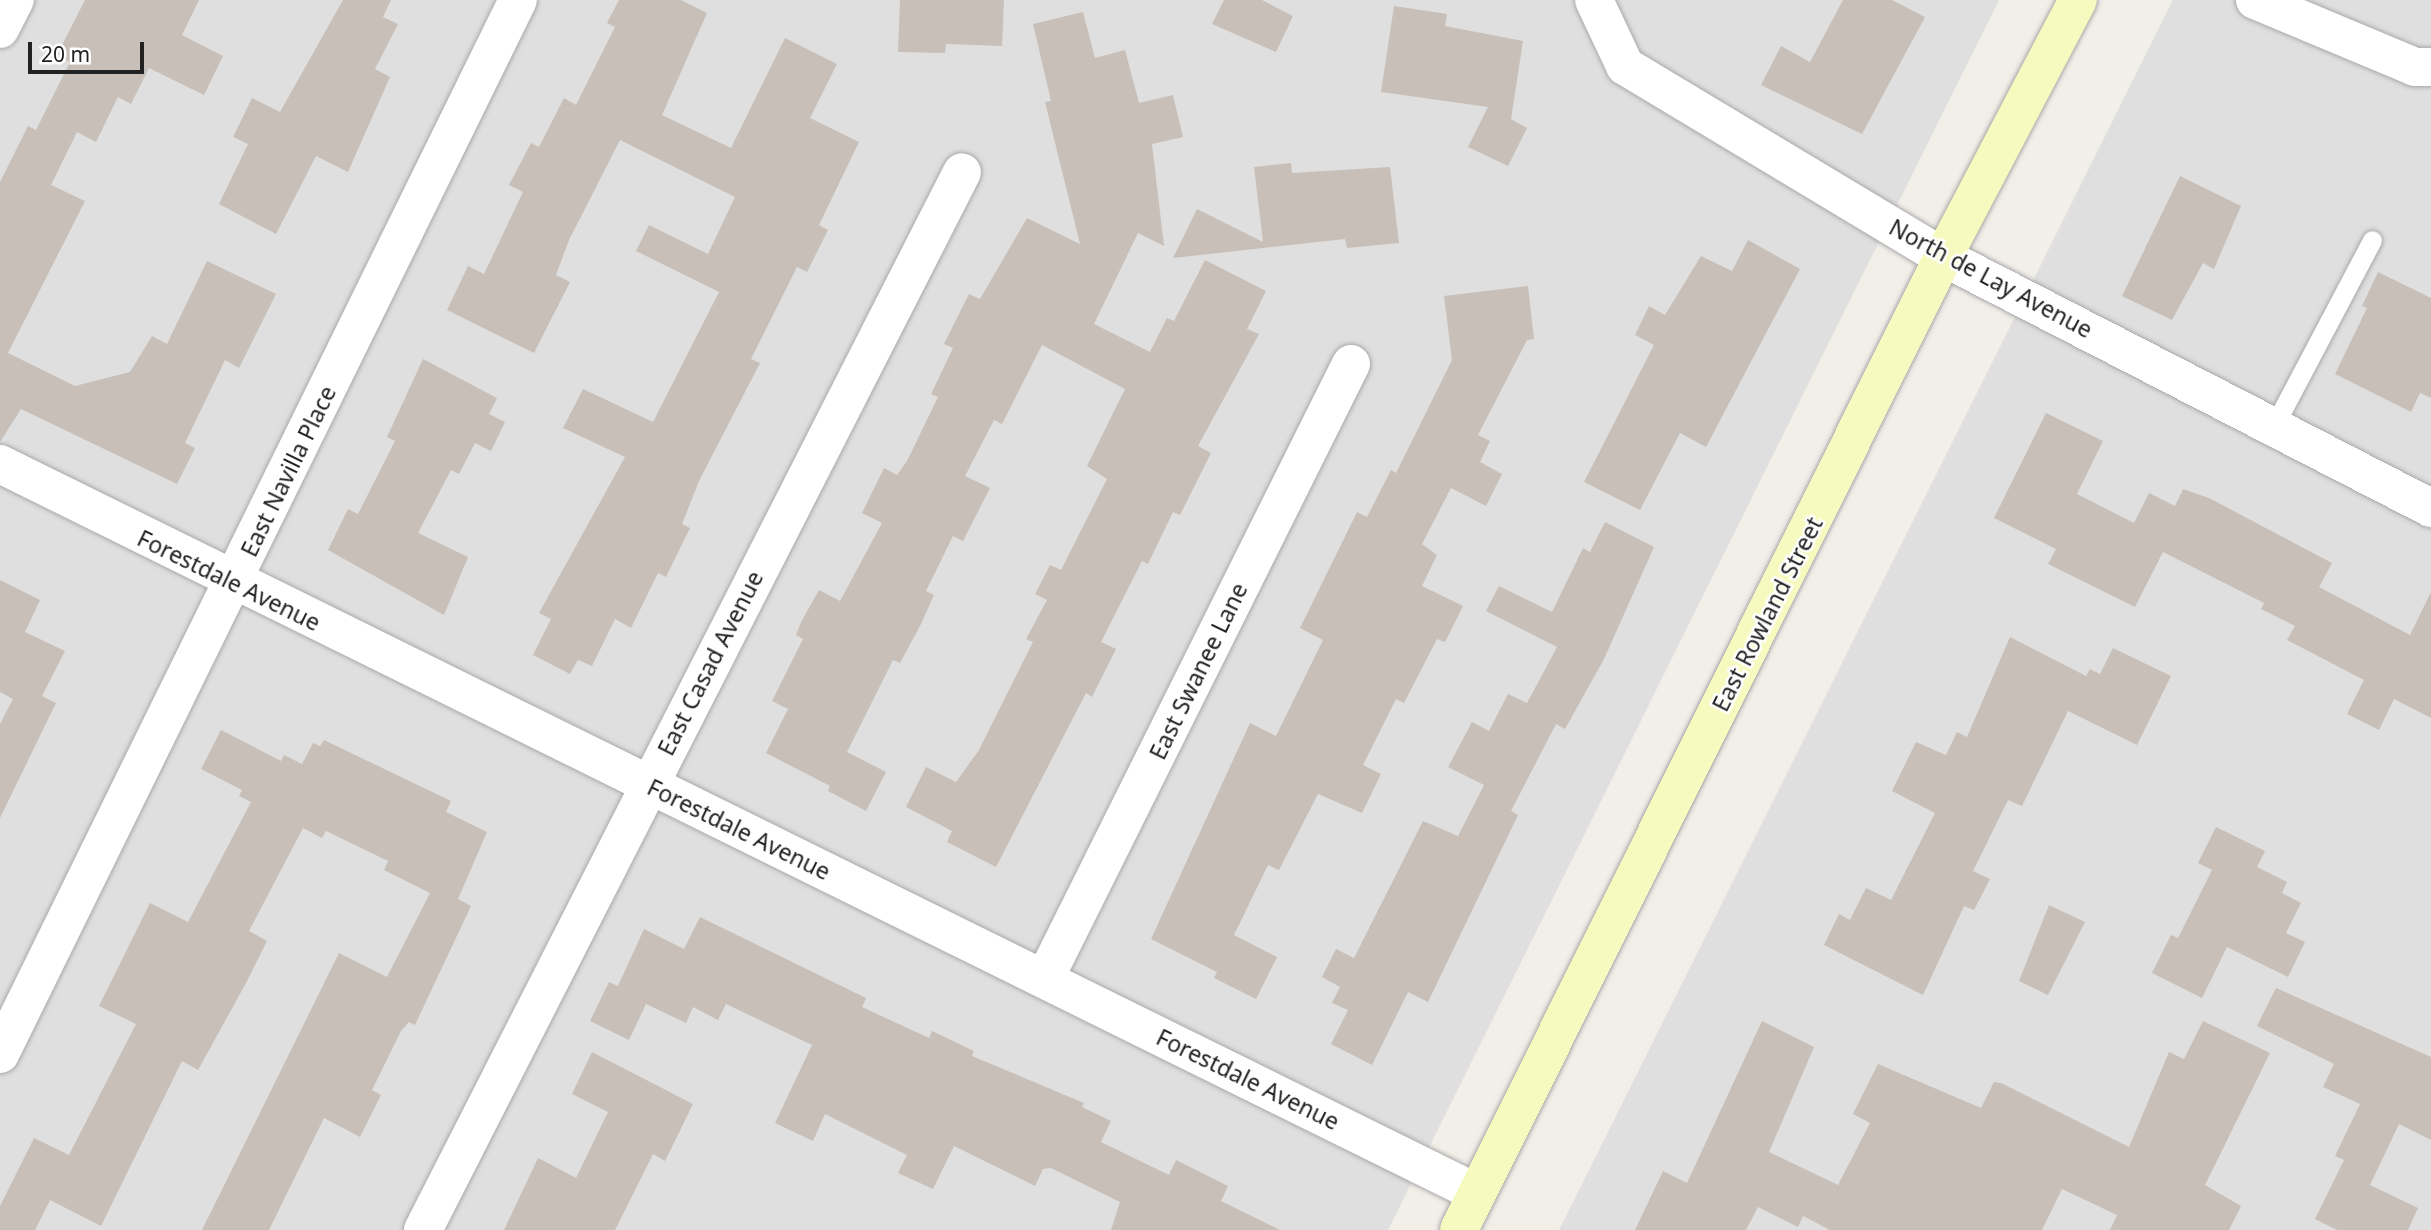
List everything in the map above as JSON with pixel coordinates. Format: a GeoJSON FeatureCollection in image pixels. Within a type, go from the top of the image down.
{"type":"FeatureCollection","features":[{"type":"Feature","properties":{"kind":"main road","name":"East Rowland Street"},"geometry":{"type":"LineString","coordinates":[[1459,1230],[1943,257],[2078,0]]}},
{"type":"Feature","properties":{"kind":"street"},"geometry":{"type":"LineString","coordinates":[[0,29],[15,0]]}},
{"type":"Feature","properties":{"kind":"street","name":"East Navilla Place"},"geometry":{"type":"LineString","coordinates":[[0,1054],[517,0]]}},
{"type":"Feature","properties":{"kind":"street","name":"North de Lay Avenue"},"geometry":{"type":"LineString","coordinates":[[1594,0],[1625,66],[1943,257],[2431,508]]}},
{"type":"Feature","properties":{"kind":"street"},"geometry":{"type":"LineString","coordinates":[[2255,0],[2415,67],[2431,67]]}},
{"type":"Feature","properties":{"kind":"street","name":"East Casad Avenue"},"geometry":{"type":"LineString","coordinates":[[423,1230],[647,784],[962,172]]}},
{"type":"Feature","properties":{"kind":"street","name":"East Swanee Lane"},"geometry":{"type":"LineString","coordinates":[[1045,978],[1351,364]]}},
{"type":"Feature","properties":{"kind":"street","name":"Forestdale Avenue"},"geometry":{"type":"LineString","coordinates":[[0,464],[233,583],[1045,978],[1478,1193]]}},
{"type":"Feature","properties":{"kind":"lane"},"geometry":{"type":"LineString","coordinates":[[2274,426],[2372,240]]}},
{"type":"Feature","properties":{"kind":"shaded area"},"geometry":{"type":"Polygon","coordinates":[[[0,0],[1999,0],[1388,1230],[0,1230],[0,0]]]}},
{"type":"Feature","properties":{"kind":"shaded area"},"geometry":{"type":"Polygon","coordinates":[[[2173,0],[2431,0],[2431,1230],[1559,1230],[2173,0]]]}},
{"type":"Feature","properties":{"kind":"building"},"geometry":{"type":"Polygon","coordinates":[[[85,0],[199,0],[182,35],[223,56],[204,95],[149,68],[131,104],[118,97],[96,142],[77,132],[51,185],[85,201],[8,353],[75,386],[130,372],[152,336],[167,344],[207,261],[276,294],[239,368],[225,360],[185,443],[195,448],[177,484],[21,409],[0,442],[0,182],[28,126],[36,130],[70,62],[57,55],[85,0]]]}},
{"type":"Feature","properties":{"kind":"building"},"geometry":{"type":"Polygon","coordinates":[[[343,0],[391,0],[383,17],[398,24],[375,69],[390,77],[348,172],[316,156],[276,234],[219,204],[248,144],[233,137],[252,98],[280,112],[343,0]]]}},
{"type":"Feature","properties":{"kind":"building"},"geometry":{"type":"Polygon","coordinates":[[[619,0],[681,0],[707,13],[662,115],[731,148],[785,38],[837,64],[810,118],[859,142],[819,225],[828,230],[807,272],[797,267],[751,359],[760,363],[699,481],[682,524],[690,528],[666,577],[658,573],[631,628],[615,619],[592,666],[578,660],[570,674],[533,655],[551,619],[539,613],[625,457],[563,428],[583,389],[653,422],[719,292],[636,251],[649,225],[708,254],[735,197],[620,140],[569,240],[556,275],[570,282],[534,353],[447,310],[468,266],[484,274],[523,192],[509,185],[531,143],[539,147],[564,98],[576,105],[615,27],[607,23],[619,0]]]}},
{"type":"Feature","properties":{"kind":"building"},"geometry":{"type":"Polygon","coordinates":[[[900,0],[1004,0],[1002,46],[946,44],[945,53],[898,52],[900,0]]]}},
{"type":"Feature","properties":{"kind":"building"},"geometry":{"type":"Polygon","coordinates":[[[1224,0],[1262,0],[1293,16],[1276,52],[1212,24],[1224,0]]]}},
{"type":"Feature","properties":{"kind":"building"},"geometry":{"type":"Polygon","coordinates":[[[1843,0],[1892,0],[1925,17],[1862,134],[1761,85],[1781,46],[1810,62],[1843,0]]]}},
{"type":"Feature","properties":{"kind":"building"},"geometry":{"type":"Polygon","coordinates":[[[1394,6],[1447,14],[1445,26],[1523,41],[1511,119],[1527,128],[1508,166],[1468,147],[1488,107],[1381,92],[1394,6]]]}},
{"type":"Feature","properties":{"kind":"building"},"geometry":{"type":"Polygon","coordinates":[[[1083,12],[1095,58],[1125,50],[1139,103],[1173,95],[1183,137],[1152,144],[1164,246],[1138,233],[1094,324],[1150,352],[1167,318],[1174,321],[1205,260],[1266,291],[1247,329],[1259,334],[1198,446],[1211,453],[1180,515],[1173,512],[1148,564],[1142,561],[1101,642],[1116,649],[1092,697],[1086,693],[996,867],[947,842],[952,831],[906,807],[926,767],[956,782],[979,750],[1033,642],[1026,639],[1047,600],[1035,594],[1050,565],[1061,570],[1107,479],[1087,466],[1125,389],[1042,345],[1002,424],[994,420],[965,476],[990,488],[963,541],[953,536],[926,591],[934,595],[920,626],[900,663],[893,660],[847,752],[886,772],[866,811],[828,791],[830,786],[766,753],[788,709],[772,701],[803,639],[796,635],[801,622],[819,590],[840,601],[882,523],[862,513],[884,468],[897,475],[907,461],[938,397],[931,394],[953,348],[944,344],[969,294],[980,299],[1027,218],[1080,244],[1045,102],[1051,101],[1033,24],[1083,12]]]}},
{"type":"Feature","properties":{"kind":"building"},"geometry":{"type":"Polygon","coordinates":[[[1291,163],[1292,173],[1390,167],[1399,243],[1347,248],[1345,239],[1173,258],[1197,209],[1263,242],[1254,167],[1291,163]]]}},
{"type":"Feature","properties":{"kind":"building"},"geometry":{"type":"Polygon","coordinates":[[[2180,176],[2241,206],[2214,269],[2203,263],[2172,320],[2122,296],[2180,176]]]}},
{"type":"Feature","properties":{"kind":"building"},"geometry":{"type":"Polygon","coordinates":[[[1748,240],[1800,269],[1706,447],[1680,433],[1640,510],[1584,482],[1654,345],[1635,335],[1649,306],[1665,315],[1701,256],[1732,271],[1748,240]]]}},
{"type":"Feature","properties":{"kind":"building"},"geometry":{"type":"Polygon","coordinates":[[[2378,272],[2431,298],[2431,398],[2420,393],[2411,412],[2335,374],[2367,308],[2362,306],[2378,272]]]}},
{"type":"Feature","properties":{"kind":"building"},"geometry":{"type":"Polygon","coordinates":[[[1528,286],[1534,339],[1527,340],[1478,435],[1490,441],[1480,462],[1502,474],[1486,506],[1451,488],[1422,544],[1437,555],[1422,586],[1463,606],[1445,642],[1437,639],[1404,703],[1396,699],[1363,765],[1381,774],[1362,813],[1318,794],[1279,870],[1268,865],[1234,935],[1277,957],[1256,999],[1214,978],[1217,972],[1151,939],[1250,723],[1276,736],[1323,640],[1300,628],[1357,512],[1367,517],[1391,470],[1396,473],[1452,360],[1444,296],[1528,286]]]}},
{"type":"Feature","properties":{"kind":"building"},"geometry":{"type":"Polygon","coordinates":[[[423,359],[497,398],[489,414],[505,422],[491,451],[475,443],[459,474],[451,470],[418,533],[468,557],[444,615],[328,550],[348,509],[358,514],[395,441],[387,437],[423,359]]]}},
{"type":"Feature","properties":{"kind":"building"},"geometry":{"type":"Polygon","coordinates":[[[2046,413],[2103,441],[2077,494],[2134,523],[2149,493],[2175,506],[2183,489],[2209,498],[2332,563],[2319,587],[2410,635],[2431,592],[2431,718],[2394,699],[2379,730],[2347,714],[2364,680],[2287,640],[2295,626],[2261,609],[2264,603],[2163,552],[2135,607],[2048,564],[2056,549],[1994,518],[2046,413]]]}},
{"type":"Feature","properties":{"kind":"building"},"geometry":{"type":"Polygon","coordinates":[[[1605,522],[1654,547],[1604,659],[1565,729],[1556,724],[1511,811],[1518,815],[1428,1002],[1408,992],[1372,1065],[1331,1044],[1348,1010],[1332,1003],[1340,987],[1322,977],[1336,949],[1354,958],[1423,821],[1458,836],[1484,785],[1448,767],[1472,722],[1489,731],[1508,694],[1527,703],[1557,647],[1486,611],[1499,586],[1552,612],[1583,548],[1590,552],[1605,522]]]}},
{"type":"Feature","properties":{"kind":"building"},"geometry":{"type":"Polygon","coordinates":[[[0,580],[40,600],[25,632],[65,651],[42,696],[56,703],[0,818],[0,724],[13,699],[0,692],[0,580]]]}},
{"type":"Feature","properties":{"kind":"building"},"geometry":{"type":"Polygon","coordinates":[[[2010,637],[2086,676],[2090,669],[2100,674],[2113,648],[2171,676],[2137,745],[2068,711],[2022,806],[2008,800],[1973,871],[1990,879],[1974,910],[1964,906],[1923,995],[1824,945],[1839,914],[1850,920],[1866,888],[1891,900],[1935,813],[1892,791],[1916,742],[1946,755],[1957,732],[1967,737],[2010,637]]]}},
{"type":"Feature","properties":{"kind":"building"},"geometry":{"type":"Polygon","coordinates":[[[221,730],[281,761],[284,755],[302,764],[313,743],[320,746],[324,740],[451,801],[446,812],[487,832],[458,899],[471,906],[415,1025],[409,1022],[401,1031],[372,1090],[381,1095],[360,1137],[324,1118],[269,1230],[202,1230],[339,953],[387,977],[430,893],[384,870],[388,861],[326,831],[322,838],[303,828],[249,931],[267,941],[246,983],[198,1070],[182,1061],[101,1226],[50,1200],[35,1230],[0,1230],[0,1206],[34,1138],[69,1155],[136,1024],[99,1006],[150,903],[188,922],[251,802],[239,796],[242,790],[201,769],[221,730]]]}},
{"type":"Feature","properties":{"kind":"building"},"geometry":{"type":"Polygon","coordinates":[[[2216,827],[2265,851],[2257,867],[2287,882],[2282,893],[2301,903],[2286,933],[2305,942],[2288,977],[2227,947],[2202,998],[2152,973],[2171,935],[2178,938],[2212,870],[2198,863],[2216,827]]]}},
{"type":"Feature","properties":{"kind":"building"},"geometry":{"type":"Polygon","coordinates":[[[2049,905],[2085,922],[2048,995],[2019,981],[2049,905]]]}},
{"type":"Feature","properties":{"kind":"building"},"geometry":{"type":"Polygon","coordinates":[[[700,917],[866,998],[862,1007],[929,1038],[932,1031],[974,1051],[972,1056],[1084,1103],[1082,1107],[1111,1121],[1101,1142],[1169,1175],[1176,1160],[1228,1186],[1221,1201],[1280,1230],[1111,1230],[1120,1202],[1051,1168],[1043,1169],[1035,1186],[954,1146],[933,1189],[898,1173],[907,1155],[825,1114],[813,1141],[775,1123],[812,1045],[726,1004],[718,1020],[693,1007],[686,1023],[646,1004],[629,1040],[590,1021],[609,982],[618,986],[644,929],[684,949],[700,917]]]}},
{"type":"Feature","properties":{"kind":"building"},"geometry":{"type":"Polygon","coordinates":[[[2276,988],[2431,1057],[2431,1140],[2399,1124],[2370,1185],[2418,1208],[2408,1230],[2337,1230],[2315,1219],[2344,1160],[2335,1156],[2360,1104],[2323,1087],[2334,1064],[2257,1026],[2276,988]]]}},
{"type":"Feature","properties":{"kind":"building"},"geometry":{"type":"Polygon","coordinates":[[[1762,1021],[1814,1047],[1769,1152],[1838,1185],[1870,1123],[1853,1114],[1878,1064],[1981,1108],[1994,1082],[2001,1083],[2129,1147],[2169,1052],[2184,1059],[2203,1021],[2270,1053],[2205,1185],[2241,1206],[2229,1230],[2110,1230],[2117,1215],[2062,1189],[2042,1230],[1830,1230],[1803,1216],[1798,1227],[1758,1207],[1746,1230],[1635,1230],[1663,1171],[1687,1183],[1762,1021]]]}},
{"type":"Feature","properties":{"kind":"building"},"geometry":{"type":"Polygon","coordinates":[[[592,1052],[693,1104],[665,1161],[653,1154],[615,1230],[504,1230],[538,1158],[576,1178],[608,1112],[572,1094],[592,1052]]]}}]}
